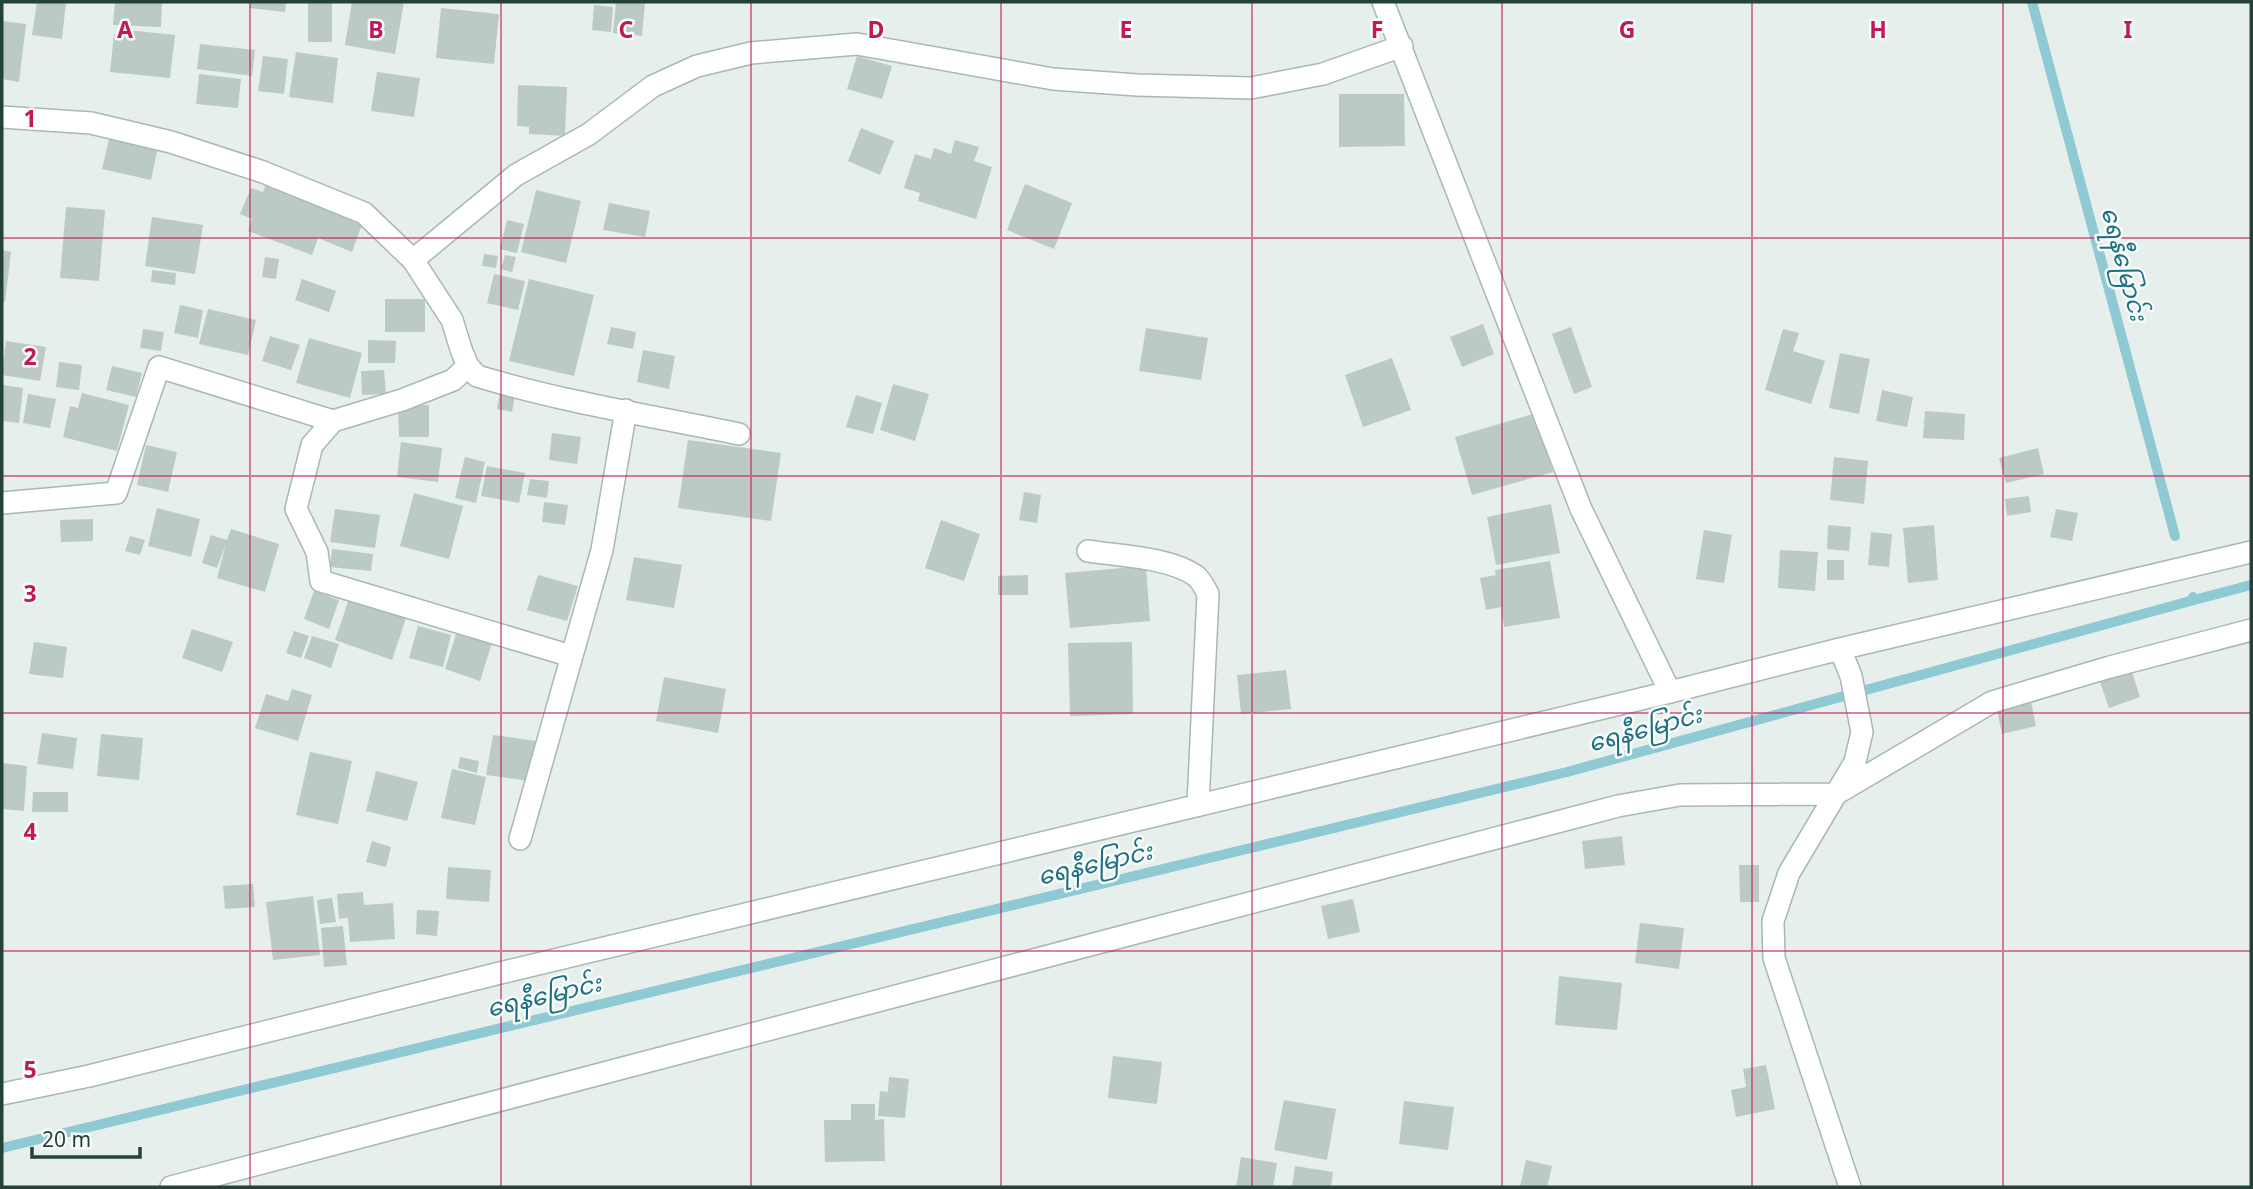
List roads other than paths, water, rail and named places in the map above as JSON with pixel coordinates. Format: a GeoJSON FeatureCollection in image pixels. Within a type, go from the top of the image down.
{"type":"FeatureCollection","features":[{"type":"Feature","properties":{"kind":"street"},"geometry":{"type":"LineString","coordinates":[[1383,2],[1581,509],[1670,692]]}},
{"type":"Feature","properties":{"kind":"street"},"geometry":{"type":"LineString","coordinates":[[412,260],[516,175],[589,134],[653,86],[697,66],[751,52],[857,44],[1054,79],[1137,85],[1251,88],[1323,74],[1402,46]]}},
{"type":"Feature","properties":{"kind":"street"},"geometry":{"type":"LineString","coordinates":[[2,117],[90,123],[171,142],[263,172],[365,213],[412,260],[452,320],[468,366],[477,376],[568,401],[626,410],[739,435]]}},
{"type":"Feature","properties":{"kind":"street"},"geometry":{"type":"LineString","coordinates":[[468,366],[453,380],[402,400],[333,421],[312,445],[296,509],[317,552],[321,581],[571,656]]}},
{"type":"Feature","properties":{"kind":"street"},"geometry":{"type":"LineString","coordinates":[[2,503],[116,493],[159,368],[333,421]]}},
{"type":"Feature","properties":{"kind":"street"},"geometry":{"type":"LineString","coordinates":[[520,839],[602,550],[626,410]]}},
{"type":"Feature","properties":{"kind":"street"},"geometry":{"type":"LineString","coordinates":[[1088,551],[1150,560],[1180,568],[1197,577],[1209,594],[1199,804]]}},
{"type":"Feature","properties":{"kind":"street"},"geometry":{"type":"LineString","coordinates":[[2,1094],[89,1076],[500,973],[2251,552]]}},
{"type":"Feature","properties":{"kind":"street"},"geometry":{"type":"LineString","coordinates":[[171,1187],[1618,806],[1680,795],[1836,794],[1992,702],[2109,667],[2251,630]]}},
{"type":"Feature","properties":{"kind":"street"},"geometry":{"type":"LineString","coordinates":[[1840,649],[1850,676],[1862,732],[1855,762],[1789,873],[1773,921],[1774,958],[1850,1187]]}},
{"type":"Feature","properties":{"kind":"waterway","name":"ရေနီမြောင်း"},"geometry":{"type":"LineString","coordinates":[[2032,2],[2175,536]]}},
{"type":"Feature","properties":{"kind":"waterway","name":"ရေနီမြောင်း"},"geometry":{"type":"LineString","coordinates":[[2194,600],[2251,585]]}},
{"type":"Feature","properties":{"kind":"waterway","name":"ရေနီမြောင်း"},"geometry":{"type":"LineString","coordinates":[[2,1148],[1567,772],[2194,600],[2193,597]]}}]}
